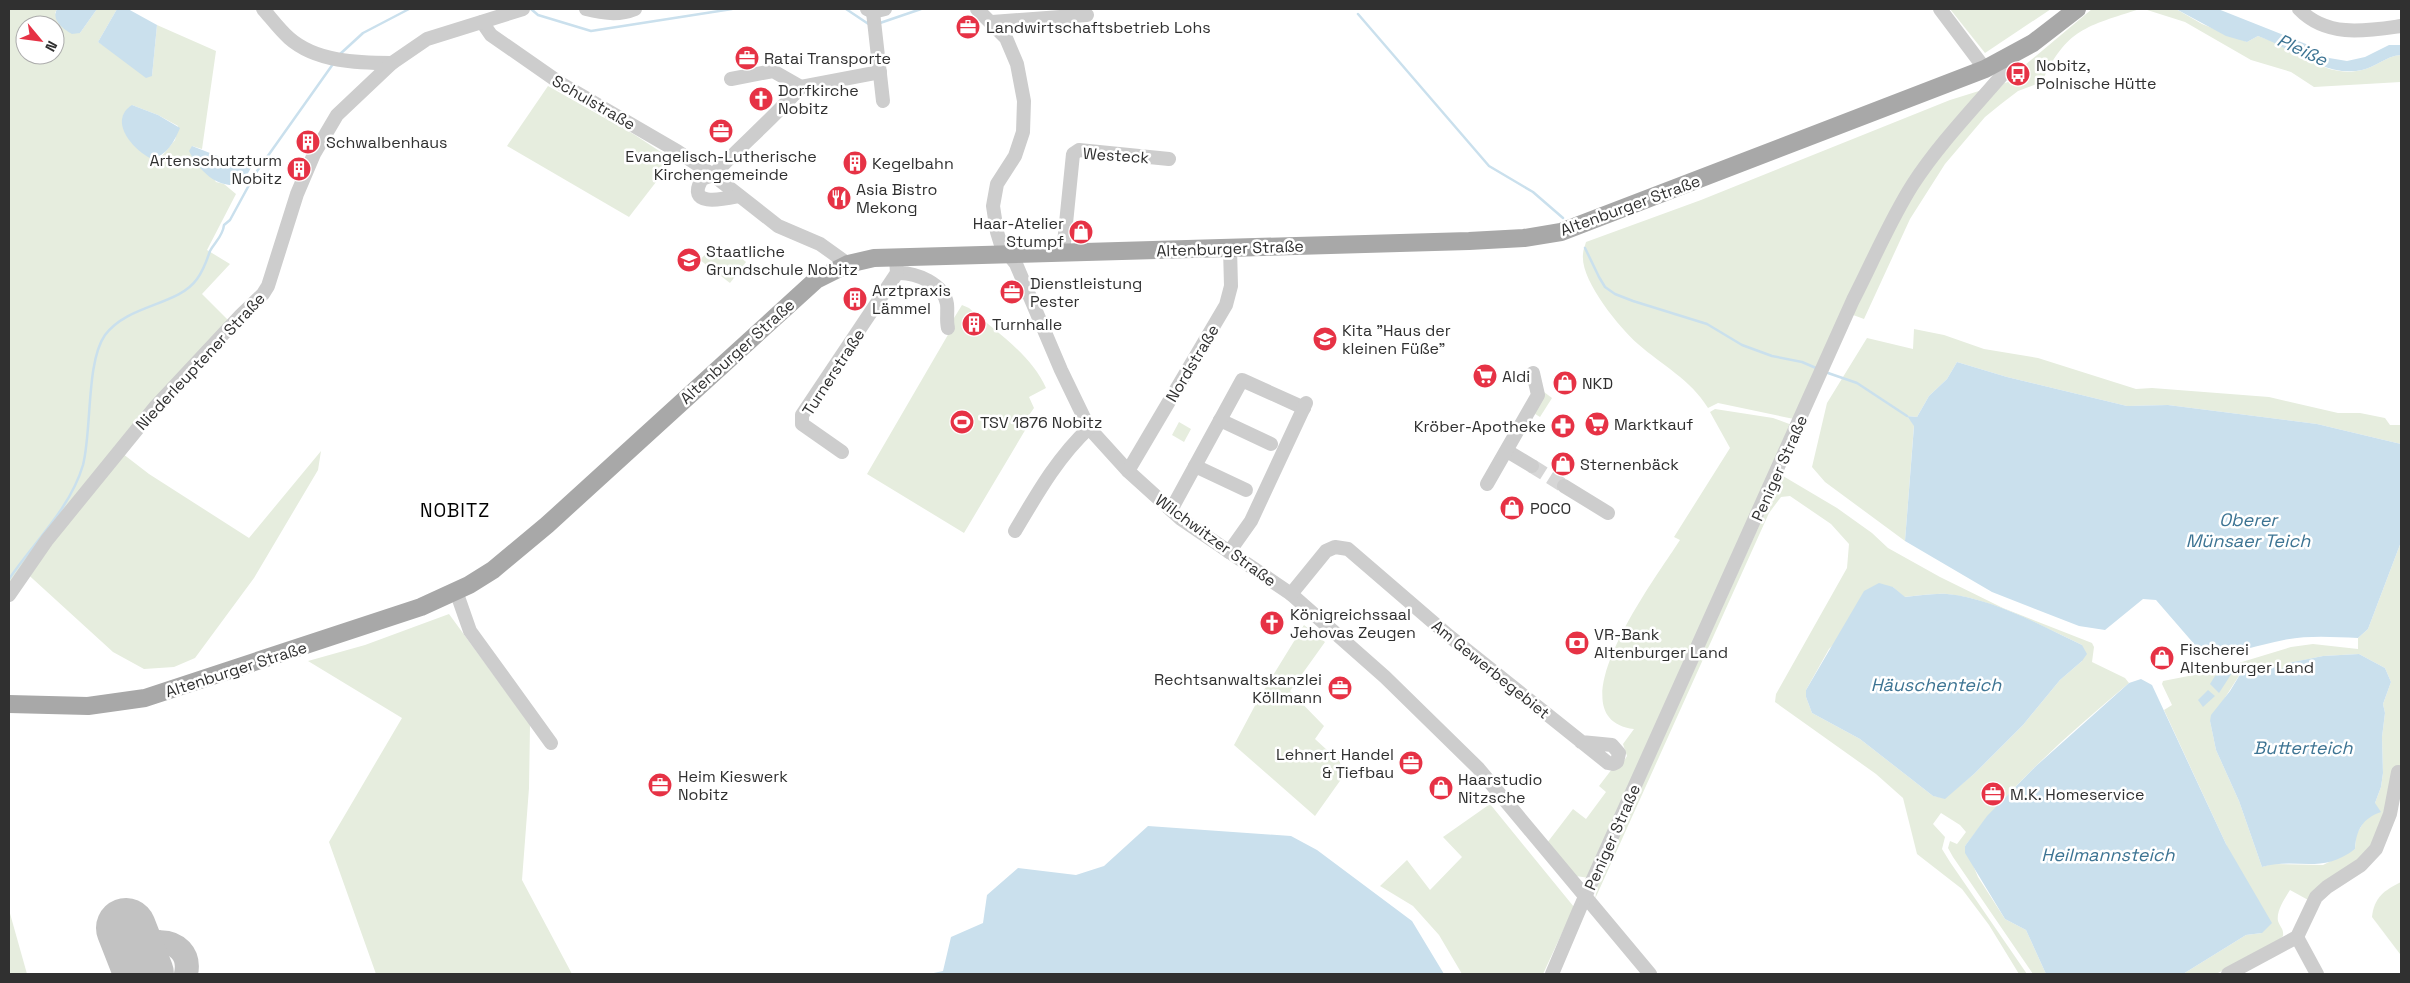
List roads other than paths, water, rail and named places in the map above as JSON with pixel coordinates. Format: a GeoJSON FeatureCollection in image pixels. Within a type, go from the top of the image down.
{"type":"FeatureCollection","features":[{"type":"Feature","properties":{"kind":"main road","name":"Altenburger Straße"},"geometry":{"type":"LineString","coordinates":[[9,704],[88,706],[145,698],[421,606],[456,591],[493,570],[547,525],[816,280],[848,264],[874,258],[896,265],[1010,254],[1468,242],[1524,238],[1561,232],[1985,69],[2034,43],[2077,9]]}},
{"type":"Feature","properties":{"kind":"street"},"geometry":{"type":"LineString","coordinates":[[263,9],[289,38],[319,56],[371,63],[392,63]]}},
{"type":"Feature","properties":{"kind":"street","name":"Niederleuptener Straße"},"geometry":{"type":"LineString","coordinates":[[9,595],[48,540],[156,406],[263,294],[268,286],[297,194],[314,154],[337,115],[392,63],[427,39],[523,9]]}},
{"type":"Feature","properties":{"kind":"street"},"geometry":{"type":"LineString","coordinates":[[586,9],[610,14],[624,13],[635,9]]}},
{"type":"Feature","properties":{"kind":"street","name":"Wilchwitzer Straße"},"geometry":{"type":"LineString","coordinates":[[977,9],[1006,38],[1017,64],[1024,101],[1022,132],[1015,156],[997,184],[993,206],[997,232],[1001,245],[1016,264],[1061,370],[1089,428],[1128,471],[1171,510],[1291,594],[1385,677],[1478,768],[1546,847]]}},
{"type":"Feature","properties":{"kind":"street"},"geometry":{"type":"LineString","coordinates":[[1940,9],[1985,69]]}},
{"type":"Feature","properties":{"kind":"street"},"geometry":{"type":"LineString","coordinates":[[2299,9],[2320,24],[2340,31],[2371,31],[2401,26]]}},
{"type":"Feature","properties":{"kind":"street"},"geometry":{"type":"LineString","coordinates":[[992,22],[1087,15]]}},
{"type":"Feature","properties":{"kind":"street"},"geometry":{"type":"LineString","coordinates":[[875,16],[883,101]]}},
{"type":"Feature","properties":{"kind":"street","name":"Schulstraße"},"geometry":{"type":"LineString","coordinates":[[482,22],[491,35],[560,83],[654,137],[713,175],[778,226],[820,244],[848,264]]}},
{"type":"Feature","properties":{"kind":"street","name":"Peniger Straße"},"geometry":{"type":"LineString","coordinates":[[1552,974],[1854,300],[1886,233],[1913,185],[1941,144],[2003,74],[2005,60]]}},
{"type":"Feature","properties":{"kind":"street"},"geometry":{"type":"LineString","coordinates":[[731,79],[773,71],[801,88]]}},
{"type":"Feature","properties":{"kind":"street"},"geometry":{"type":"LineString","coordinates":[[739,196],[710,201],[703,199],[698,192],[698,185],[702,179],[713,175],[747,139],[779,112],[801,88],[880,72]]}},
{"type":"Feature","properties":{"kind":"street","name":"Westeck"},"geometry":{"type":"LineString","coordinates":[[1063,253],[1073,154],[1079,150],[1169,159]]}},
{"type":"Feature","properties":{"kind":"street","name":"Nordstraße"},"geometry":{"type":"LineString","coordinates":[[1128,471],[1226,305],[1231,286],[1230,248]]}},
{"type":"Feature","properties":{"kind":"street"},"geometry":{"type":"LineString","coordinates":[[896,265],[904,273],[930,282],[942,291],[947,304],[948,328]]}},
{"type":"Feature","properties":{"kind":"street","name":"Turnerstraße"},"geometry":{"type":"LineString","coordinates":[[842,452],[808,429],[801,420],[802,415],[896,265]]}},
{"type":"Feature","properties":{"kind":"street"},"geometry":{"type":"LineString","coordinates":[[1487,484],[1538,396],[1533,373]]}},
{"type":"Feature","properties":{"kind":"street"},"geometry":{"type":"LineString","coordinates":[[1171,510],[1242,380],[1305,406],[1251,521],[1229,552]]}},
{"type":"Feature","properties":{"kind":"street"},"geometry":{"type":"LineString","coordinates":[[1220,420],[1271,444]]}},
{"type":"Feature","properties":{"kind":"street"},"geometry":{"type":"LineString","coordinates":[[1015,532],[1055,465],[1070,445],[1089,428]]}},
{"type":"Feature","properties":{"kind":"street"},"geometry":{"type":"LineString","coordinates":[[1507,451],[1532,466]]}},
{"type":"Feature","properties":{"kind":"street"},"geometry":{"type":"LineString","coordinates":[[1195,466],[1246,490]]}},
{"type":"Feature","properties":{"kind":"street"},"geometry":{"type":"LineString","coordinates":[[1564,486],[1608,513]]}},
{"type":"Feature","properties":{"kind":"street","name":"Am Gewerbegebiet"},"geometry":{"type":"LineString","coordinates":[[1291,594],[1326,551],[1335,547],[1348,549],[1449,636],[1581,742]]}},
{"type":"Feature","properties":{"kind":"street"},"geometry":{"type":"LineString","coordinates":[[456,591],[470,631],[552,743]]}},
{"type":"Feature","properties":{"kind":"street"},"geometry":{"type":"LineString","coordinates":[[2228,974],[2297,937],[2301,924],[2316,897],[2327,887],[2361,865],[2376,849],[2390,814],[2398,772]]}},
{"type":"Feature","properties":{"kind":"street","name":"Peniger Straße"},"geometry":{"type":"LineString","coordinates":[[1546,847],[1585,897]]}},
{"type":"Feature","properties":{"kind":"street"},"geometry":{"type":"LineString","coordinates":[[1585,897],[1650,974]]}},
{"type":"Feature","properties":{"kind":"street"},"geometry":{"type":"LineString","coordinates":[[2297,937],[2317,974]]}},
{"type":"Feature","properties":{"kind":"water"},"geometry":{"type":"Polygon","coordinates":[[[57,9],[97,9],[80,33],[72,34],[65,29],[65,15],[56,15],[57,9]]]}},
{"type":"Feature","properties":{"kind":"water"},"geometry":{"type":"Polygon","coordinates":[[[117,9],[128,9],[157,25],[152,76],[146,78],[98,42],[117,9]]]}},
{"type":"Feature","properties":{"kind":"water","name":"Pleiße"},"geometry":{"type":"Polygon","coordinates":[[[2176,9],[2218,9],[2306,44],[2329,58],[2347,61],[2365,57],[2389,45],[2401,45],[2401,55],[2391,57],[2362,70],[2336,70],[2322,66],[2258,36],[2247,42],[2226,36],[2176,9]]]}},
{"type":"Feature","properties":{"kind":"water"},"geometry":{"type":"Polygon","coordinates":[[[132,105],[158,115],[180,128],[166,151],[157,157],[152,159],[145,155],[131,143],[126,135],[122,119],[125,112],[132,105]]]}},
{"type":"Feature","properties":{"kind":"water"},"geometry":{"type":"Polygon","coordinates":[[[192,146],[233,162],[245,162],[252,166],[242,184],[225,184],[204,172],[189,151],[192,146]]]}},
{"type":"Feature","properties":{"kind":"water","name":"Oberer Münsaer Teich"},"geometry":{"type":"Polygon","coordinates":[[[1957,362],[2007,377],[2127,406],[2168,405],[2317,424],[2401,444],[2401,542],[2368,629],[2358,638],[2293,638],[2208,657],[2195,645],[2156,600],[2143,599],[2105,630],[2079,626],[1992,592],[1905,541],[1914,426],[1907,416],[1917,417],[1929,396],[1947,379],[1957,362]]]}},
{"type":"Feature","properties":{"kind":"water","name":"Häuschenteich"},"geometry":{"type":"Polygon","coordinates":[[[1879,583],[1893,587],[1905,597],[1947,594],[1999,607],[2082,645],[2087,654],[2082,661],[2060,680],[2023,725],[1974,774],[1945,799],[1933,796],[1860,739],[1812,713],[1806,697],[1806,690],[1864,591],[1879,583]]]}},
{"type":"Feature","properties":{"kind":"water","name":"Butterteich"},"geometry":{"type":"Polygon","coordinates":[[[2359,654],[2385,668],[2391,682],[2383,704],[2385,713],[2382,737],[2383,773],[2381,787],[2375,803],[2381,812],[2365,821],[2357,836],[2355,849],[2343,857],[2320,863],[2275,864],[2262,867],[2239,801],[2216,750],[2210,721],[2211,715],[2230,691],[2244,668],[2273,666],[2280,671],[2288,663],[2323,656],[2359,654]]]}},
{"type":"Feature","properties":{"kind":"water"},"geometry":{"type":"Polygon","coordinates":[[[2228,672],[2232,673],[2219,693],[2210,684],[2215,676],[2228,672]]]}},
{"type":"Feature","properties":{"kind":"water","name":"Heilmannsteich"},"geometry":{"type":"Polygon","coordinates":[[[2141,679],[2152,685],[2226,844],[2272,923],[2262,933],[2246,935],[2183,974],[2046,974],[2026,930],[2005,919],[1965,853],[1965,846],[1987,816],[2035,767],[2129,683],[2141,679]]]}},
{"type":"Feature","properties":{"kind":"water"},"geometry":{"type":"Polygon","coordinates":[[[2208,690],[2215,696],[2203,707],[2198,700],[2208,690]]]}},
{"type":"Feature","properties":{"kind":"water"},"geometry":{"type":"Polygon","coordinates":[[[1148,826],[1291,836],[1317,850],[1412,921],[1444,974],[929,974],[943,971],[951,937],[983,923],[987,895],[1018,868],[1076,875],[1104,866],[1148,826]]]}},
{"type":"Feature","properties":{"kind":"waterway"},"geometry":{"type":"LineString","coordinates":[[339,55],[363,33],[409,9]]}},
{"type":"Feature","properties":{"kind":"waterway"},"geometry":{"type":"LineString","coordinates":[[531,9],[538,15],[591,31],[732,9]]}},
{"type":"Feature","properties":{"kind":"waterway"},"geometry":{"type":"LineString","coordinates":[[846,9],[870,25]]}},
{"type":"Feature","properties":{"kind":"waterway"},"geometry":{"type":"LineString","coordinates":[[880,23],[921,9]]}},
{"type":"Feature","properties":{"kind":"waterway"},"geometry":{"type":"LineString","coordinates":[[1358,14],[1489,166],[1533,192],[1563,218]]}},
{"type":"Feature","properties":{"kind":"waterway"},"geometry":{"type":"LineString","coordinates":[[9,579],[51,525],[77,481],[86,450],[95,362],[105,335],[126,317],[178,295],[189,288],[197,279],[224,225],[230,220],[255,174],[333,64]]}},
{"type":"Feature","properties":{"kind":"waterway"},"geometry":{"type":"LineString","coordinates":[[1585,248],[1605,287],[1615,294],[1707,324],[1742,345],[1772,356],[1802,362],[1816,368]]}},
{"type":"Feature","properties":{"kind":"waterway"},"geometry":{"type":"LineString","coordinates":[[1828,373],[1857,383],[1907,416]]}},
{"type":"Feature","properties":{"kind":"tunnel"},"geometry":{"type":"LineString","coordinates":[[1532,466],[1564,486]]}},
{"type":"Feature","properties":{"kind":"place","name":"Landwirtschaftsbetrieb Lohs"},"geometry":{"type":"Point","coordinates":[968,27]}},
{"type":"Feature","properties":{"kind":"place","name":"Ratai Transporte"},"geometry":{"type":"Point","coordinates":[747,58]}},
{"type":"Feature","properties":{"kind":"place","name":"Nobitz, Polnische Hütte"},"geometry":{"type":"Point","coordinates":[2018,74]}},
{"type":"Feature","properties":{"kind":"place","name":"Dorfkirche Nobitz"},"geometry":{"type":"Point","coordinates":[761,99]}},
{"type":"Feature","properties":{"kind":"place","name":"Evangelisch-Lutherische Kirchengemeinde"},"geometry":{"type":"Point","coordinates":[721,131]}},
{"type":"Feature","properties":{"kind":"place","name":"Schwalbenhaus"},"geometry":{"type":"Point","coordinates":[308,142]}},
{"type":"Feature","properties":{"kind":"place","name":"Kegelbahn"},"geometry":{"type":"Point","coordinates":[855,163]}},
{"type":"Feature","properties":{"kind":"place","name":"Artenschutzturm Nobitz"},"geometry":{"type":"Point","coordinates":[299,169]}},
{"type":"Feature","properties":{"kind":"place","name":"Asia Bistro Mekong"},"geometry":{"type":"Point","coordinates":[839,198]}},
{"type":"Feature","properties":{"kind":"place","name":"Haar-Atelier Stumpf"},"geometry":{"type":"Point","coordinates":[1081,232]}},
{"type":"Feature","properties":{"kind":"place","name":"Staatliche Grundschule Nobitz"},"geometry":{"type":"Point","coordinates":[689,260]}},
{"type":"Feature","properties":{"kind":"place","name":"Dienstleistung Pester"},"geometry":{"type":"Point","coordinates":[1012,292]}},
{"type":"Feature","properties":{"kind":"place","name":"Arztpraxis Lämmel"},"geometry":{"type":"Point","coordinates":[855,299]}},
{"type":"Feature","properties":{"kind":"place","name":"Turnhalle"},"geometry":{"type":"Point","coordinates":[974,324]}},
{"type":"Feature","properties":{"kind":"place","name":"Kita \"Haus der kleinen Füße\""},"geometry":{"type":"Point","coordinates":[1325,339]}},
{"type":"Feature","properties":{"kind":"place","name":"Aldi"},"geometry":{"type":"Point","coordinates":[1485,376]}},
{"type":"Feature","properties":{"kind":"place","name":"NKD"},"geometry":{"type":"Point","coordinates":[1565,383]}},
{"type":"Feature","properties":{"kind":"place","name":"TSV 1876 Nobitz"},"geometry":{"type":"Point","coordinates":[962,422]}},
{"type":"Feature","properties":{"kind":"place","name":"Marktkauf"},"geometry":{"type":"Point","coordinates":[1597,424]}},
{"type":"Feature","properties":{"kind":"place","name":"Kröber-Apotheke"},"geometry":{"type":"Point","coordinates":[1563,426]}},
{"type":"Feature","properties":{"kind":"place","name":"Sternenbäck"},"geometry":{"type":"Point","coordinates":[1563,464]}},
{"type":"Feature","properties":{"kind":"place","name":"POCO"},"geometry":{"type":"Point","coordinates":[1512,508]}},
{"type":"Feature","properties":{"kind":"place","name":"Königreichssaal Jehovas Zeugen"},"geometry":{"type":"Point","coordinates":[1272,623]}},
{"type":"Feature","properties":{"kind":"place","name":"VR-Bank Altenburger Land"},"geometry":{"type":"Point","coordinates":[1577,643]}},
{"type":"Feature","properties":{"kind":"place","name":"Fischerei Altenburger Land"},"geometry":{"type":"Point","coordinates":[2162,658]}},
{"type":"Feature","properties":{"kind":"place","name":"Rechtsanwaltskanzlei Köllmann"},"geometry":{"type":"Point","coordinates":[1340,688]}},
{"type":"Feature","properties":{"kind":"place","name":"Lehnert Handel & Tiefbau"},"geometry":{"type":"Point","coordinates":[1411,763]}},
{"type":"Feature","properties":{"kind":"place","name":"Heim Kieswerk Nobitz"},"geometry":{"type":"Point","coordinates":[660,785]}},
{"type":"Feature","properties":{"kind":"place","name":"Haarstudio Nitzsche"},"geometry":{"type":"Point","coordinates":[1441,788]}},
{"type":"Feature","properties":{"kind":"place","name":"M.K. Homeservice"},"geometry":{"type":"Point","coordinates":[1993,794]}},
{"type":"Feature","properties":{"kind":"district","name":"NOBITZ"},"geometry":{"type":"Point","coordinates":[455,510]}}]}
